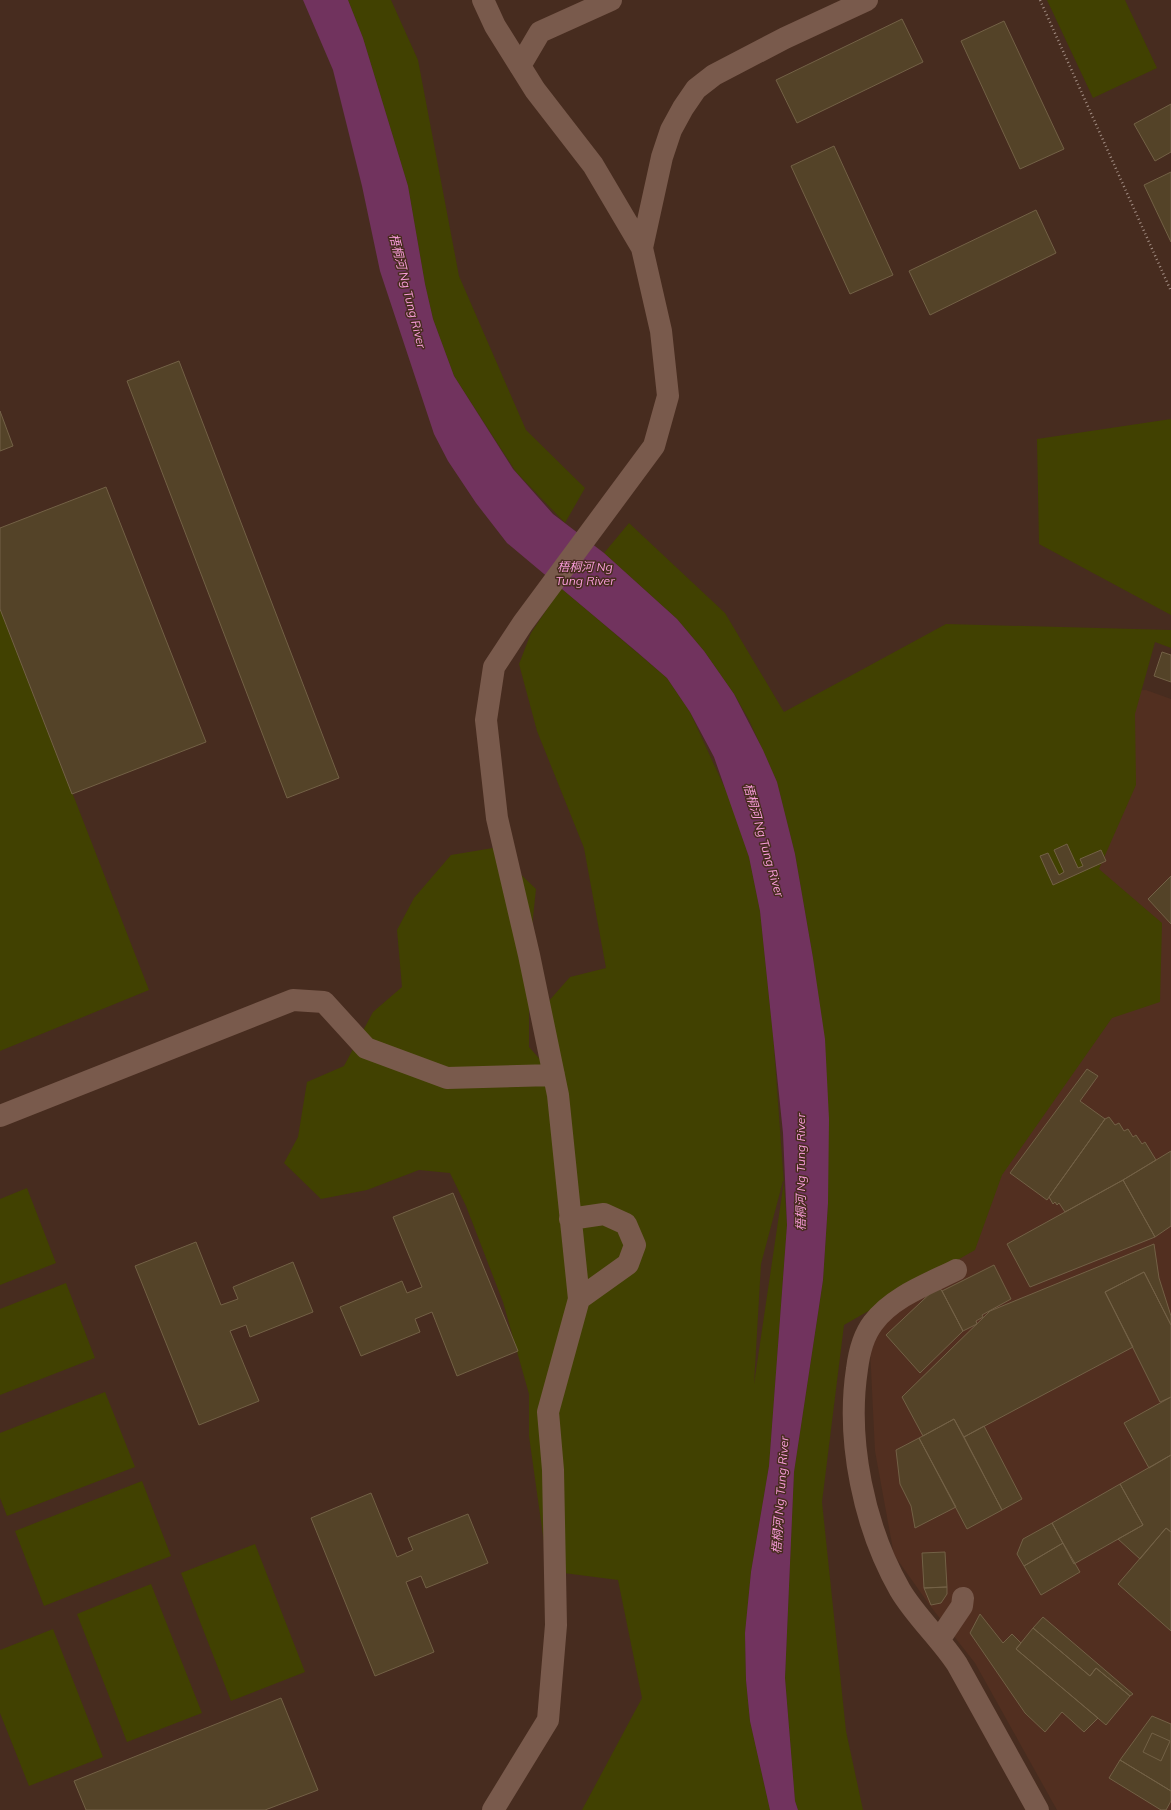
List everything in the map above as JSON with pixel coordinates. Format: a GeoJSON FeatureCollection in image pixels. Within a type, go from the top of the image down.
{"type":"FeatureCollection","features":[{"type":"Feature","properties":{"kind":"lane"},"geometry":{"type":"LineString","coordinates":[[483,0],[495,26],[535,90],[593,165],[642,248],[661,331],[668,396],[654,446],[523,623],[494,667],[486,720],[497,818],[529,955],[558,1095],[579,1300],[548,1412],[553,1470],[556,1625],[548,1720],[493,1810]]}},
{"type":"Feature","properties":{"kind":"lane"},"geometry":{"type":"LineString","coordinates":[[520,66],[540,32],[611,0]]}},
{"type":"Feature","properties":{"kind":"lane"},"geometry":{"type":"LineString","coordinates":[[642,248],[662,157],[671,130],[683,108],[696,89],[714,75],[759,51],[867,0]]}},
{"type":"Feature","properties":{"kind":"lane"},"geometry":{"type":"LineString","coordinates":[[0,1116],[293,1000],[324,1002],[366,1048],[447,1078],[554,1075]]}},
{"type":"Feature","properties":{"kind":"lane"},"geometry":{"type":"LineString","coordinates":[[570,1219],[604,1214],[626,1224],[635,1244],[628,1264],[579,1300]]}},
{"type":"Feature","properties":{"kind":"lane"},"geometry":{"type":"LineString","coordinates":[[956,1270],[904,1297],[882,1314],[873,1323],[866,1334],[862,1346],[855,1382],[854,1404],[858,1465],[868,1511],[883,1554],[901,1592],[957,1664],[1038,1810]]}},
{"type":"Feature","properties":{"kind":"lane"},"geometry":{"type":"LineString","coordinates":[[939,1640],[962,1606],[963,1598]]}},
{"type":"Feature","properties":{"kind":"path"},"geometry":{"type":"LineString","coordinates":[[1040,0],[1171,291]]}},
{"type":"Feature","properties":{"kind":"shaded area"},"geometry":{"type":"Polygon","coordinates":[[[348,0],[391,0],[418,60],[459,276],[526,430],[585,488],[565,523],[516,472],[454,376],[433,319],[425,284],[408,186],[363,38],[348,0]]]}},
{"type":"Feature","properties":{"kind":"shaded area"},"geometry":{"type":"Polygon","coordinates":[[[1047,0],[1125,0],[1157,68],[1093,98],[1047,0]]]}},
{"type":"Feature","properties":{"kind":"shaded area"},"geometry":{"type":"Polygon","coordinates":[[[1171,419],[1171,615],[1039,544],[1037,439],[1171,419]]]}},
{"type":"Feature","properties":{"kind":"shaded area"},"geometry":{"type":"Polygon","coordinates":[[[629,523],[725,613],[784,712],[946,624],[1171,630],[1171,648],[1155,642],[1135,714],[1136,785],[1099,869],[1162,923],[1160,1002],[1112,1018],[1002,1175],[975,1250],[844,1325],[822,1502],[846,1731],[863,1810],[798,1810],[795,1801],[785,1678],[794,1472],[823,1280],[828,1203],[813,958],[795,854],[777,782],[749,720],[734,694],[704,651],[677,619],[604,553],[629,523]]]}},
{"type":"Feature","properties":{"kind":"shaded area"},"geometry":{"type":"Polygon","coordinates":[[[561,588],[667,678],[690,712],[729,797],[749,857],[760,911],[773,1034],[784,1181],[761,1264],[754,1384],[784,1182],[787,1225],[769,1466],[751,1572],[745,1633],[746,1680],[750,1721],[770,1810],[582,1810],[642,1698],[618,1580],[548,1571],[529,1436],[529,1394],[503,1302],[466,1206],[450,1173],[419,1170],[367,1190],[321,1199],[284,1163],[298,1137],[307,1082],[344,1066],[373,1012],[402,987],[397,930],[414,898],[451,855],[493,848],[536,889],[529,955],[529,1047],[553,1074],[540,1011],[570,977],[606,968],[584,848],[537,731],[519,664],[531,633],[561,588]]]}},
{"type":"Feature","properties":{"kind":"shaded area"},"geometry":{"type":"Polygon","coordinates":[[[0,607],[149,990],[0,1051],[0,607]]]}},
{"type":"Feature","properties":{"kind":"shaded area"},"geometry":{"type":"Polygon","coordinates":[[[1146,690],[1171,699],[1171,1810],[1057,1810],[975,1663],[931,1607],[894,1555],[875,1451],[869,1328],[894,1104],[868,699],[1146,690]]]}},
{"type":"Feature","properties":{"kind":"shaded area"},"geometry":{"type":"Polygon","coordinates":[[[27,1188],[56,1263],[0,1285],[0,1199],[27,1188]]]}},
{"type":"Feature","properties":{"kind":"shaded area"},"geometry":{"type":"Polygon","coordinates":[[[66,1283],[95,1358],[0,1395],[0,1309],[66,1283]]]}},
{"type":"Feature","properties":{"kind":"shaded area"},"geometry":{"type":"Polygon","coordinates":[[[105,1392],[135,1467],[7,1516],[0,1498],[0,1433],[105,1392]]]}},
{"type":"Feature","properties":{"kind":"shaded area"},"geometry":{"type":"Polygon","coordinates":[[[142,1481],[171,1556],[44,1606],[15,1531],[142,1481]]]}},
{"type":"Feature","properties":{"kind":"shaded area"},"geometry":{"type":"Polygon","coordinates":[[[255,1544],[305,1672],[231,1701],[181,1573],[255,1544]]]}},
{"type":"Feature","properties":{"kind":"shaded area"},"geometry":{"type":"Polygon","coordinates":[[[151,1584],[202,1713],[127,1742],[77,1614],[151,1584]]]}},
{"type":"Feature","properties":{"kind":"shaded area"},"geometry":{"type":"Polygon","coordinates":[[[53,1629],[103,1757],[29,1786],[0,1713],[0,1650],[53,1629]]]}},
{"type":"Feature","properties":{"kind":"water","name":"梧桐河 Ng Tung River"},"geometry":{"type":"Polygon","coordinates":[[[303,0],[348,0],[363,38],[408,186],[425,284],[433,319],[454,376],[513,469],[553,514],[604,553],[677,619],[704,651],[734,694],[763,750],[777,782],[795,854],[813,958],[825,1039],[829,1119],[828,1203],[823,1280],[794,1472],[785,1678],[795,1801],[798,1810],[770,1810],[750,1721],[746,1680],[745,1633],[751,1572],[769,1466],[787,1225],[783,1133],[767,978],[760,911],[749,857],[714,757],[690,712],[667,678],[507,543],[476,503],[448,461],[434,434],[380,271],[362,186],[333,70],[303,0]]]}},
{"type":"Feature","properties":{"kind":"building"},"geometry":{"type":"Polygon","coordinates":[[[902,19],[923,62],[797,123],[776,80],[902,19]]]}},
{"type":"Feature","properties":{"kind":"building"},"geometry":{"type":"Polygon","coordinates":[[[1004,21],[1064,149],[1020,169],[961,41],[1004,21]]]}},
{"type":"Feature","properties":{"kind":"building"},"geometry":{"type":"Polygon","coordinates":[[[1171,104],[1171,152],[1155,161],[1134,124],[1171,104]]]}},
{"type":"Feature","properties":{"kind":"building"},"geometry":{"type":"Polygon","coordinates":[[[834,146],[893,275],[850,294],[791,166],[834,146]]]}},
{"type":"Feature","properties":{"kind":"building"},"geometry":{"type":"Polygon","coordinates":[[[1171,172],[1171,242],[1144,185],[1171,172]]]}},
{"type":"Feature","properties":{"kind":"building"},"geometry":{"type":"Polygon","coordinates":[[[1036,210],[1056,253],[930,315],[909,271],[1036,210]]]}},
{"type":"Feature","properties":{"kind":"building"},"geometry":{"type":"Polygon","coordinates":[[[179,361],[339,778],[287,798],[127,381],[179,361]]]}},
{"type":"Feature","properties":{"kind":"building"},"geometry":{"type":"Polygon","coordinates":[[[0,411],[13,446],[0,451],[0,411]]]}},
{"type":"Feature","properties":{"kind":"building"},"geometry":{"type":"Polygon","coordinates":[[[106,487],[206,742],[72,794],[0,609],[0,528],[106,487]]]}},
{"type":"Feature","properties":{"kind":"building"},"geometry":{"type":"Polygon","coordinates":[[[1162,652],[1171,655],[1171,682],[1154,676],[1162,652]]]}},
{"type":"Feature","properties":{"kind":"building"},"geometry":{"type":"Polygon","coordinates":[[[1067,844],[1078,868],[1083,866],[1080,859],[1101,850],[1106,861],[1053,885],[1040,856],[1048,853],[1059,875],[1064,872],[1054,850],[1067,844]]]}},
{"type":"Feature","properties":{"kind":"building"},"geometry":{"type":"Polygon","coordinates":[[[1171,876],[1171,924],[1148,899],[1171,876]]]}},
{"type":"Feature","properties":{"kind":"building"},"geometry":{"type":"Polygon","coordinates":[[[1087,1069],[1098,1076],[1080,1101],[1105,1119],[1047,1200],[1010,1173],[1087,1069]]]}},
{"type":"Feature","properties":{"kind":"building"},"geometry":{"type":"Polygon","coordinates":[[[1109,1117],[1115,1125],[1119,1123],[1124,1131],[1128,1129],[1133,1137],[1136,1135],[1142,1144],[1145,1142],[1156,1160],[1065,1212],[1059,1203],[1057,1205],[1055,1202],[1053,1204],[1049,1197],[1105,1119],[1109,1117]]]}},
{"type":"Feature","properties":{"kind":"building"},"geometry":{"type":"Polygon","coordinates":[[[1171,1151],[1171,1226],[1155,1237],[1123,1180],[1171,1151]]]}},
{"type":"Feature","properties":{"kind":"building"},"geometry":{"type":"Polygon","coordinates":[[[1123,1180],[1155,1237],[1030,1287],[1007,1244],[1123,1180]]]}},
{"type":"Feature","properties":{"kind":"building"},"geometry":{"type":"Polygon","coordinates":[[[453,1193],[518,1351],[457,1376],[432,1312],[415,1319],[420,1332],[361,1356],[340,1307],[402,1281],[407,1293],[422,1287],[393,1217],[453,1193]]]}},
{"type":"Feature","properties":{"kind":"building"},"geometry":{"type":"Polygon","coordinates":[[[196,1242],[221,1305],[238,1299],[233,1287],[293,1262],[313,1312],[250,1337],[246,1325],[230,1331],[259,1401],[199,1425],[135,1266],[196,1242]]]}},
{"type":"Feature","properties":{"kind":"building"},"geometry":{"type":"Polygon","coordinates":[[[1154,1244],[1159,1278],[1171,1316],[1171,1325],[1144,1272],[1105,1292],[1133,1347],[964,1437],[954,1419],[923,1436],[902,1397],[990,1311],[1154,1244]]]}},
{"type":"Feature","properties":{"kind":"building"},"geometry":{"type":"Polygon","coordinates":[[[994,1265],[1011,1299],[982,1315],[983,1317],[976,1321],[977,1324],[963,1331],[942,1291],[994,1265]]]}},
{"type":"Feature","properties":{"kind":"building"},"geometry":{"type":"Polygon","coordinates":[[[1144,1272],[1171,1325],[1171,1397],[1160,1402],[1105,1292],[1144,1272]]]}},
{"type":"Feature","properties":{"kind":"building"},"geometry":{"type":"Polygon","coordinates":[[[938,1286],[963,1331],[920,1373],[886,1335],[938,1286]]]}},
{"type":"Feature","properties":{"kind":"building"},"geometry":{"type":"Polygon","coordinates":[[[1171,1397],[1171,1455],[1149,1468],[1124,1423],[1171,1397]]]}},
{"type":"Feature","properties":{"kind":"building"},"geometry":{"type":"Polygon","coordinates":[[[954,1419],[1002,1510],[967,1529],[919,1438],[954,1419]]]}},
{"type":"Feature","properties":{"kind":"building"},"geometry":{"type":"Polygon","coordinates":[[[984,1426],[1022,1499],[1002,1510],[964,1437],[984,1426]]]}},
{"type":"Feature","properties":{"kind":"building"},"geometry":{"type":"Polygon","coordinates":[[[919,1438],[956,1507],[915,1528],[911,1506],[900,1484],[896,1450],[919,1438]]]}},
{"type":"Feature","properties":{"kind":"building"},"geometry":{"type":"Polygon","coordinates":[[[1171,1455],[1171,1532],[1166,1528],[1140,1559],[1118,1539],[1143,1525],[1120,1484],[1171,1455]]]}},
{"type":"Feature","properties":{"kind":"building"},"geometry":{"type":"Polygon","coordinates":[[[1120,1484],[1143,1525],[1074,1564],[1052,1523],[1120,1484]]]}},
{"type":"Feature","properties":{"kind":"building"},"geometry":{"type":"Polygon","coordinates":[[[371,1493],[397,1557],[413,1550],[408,1538],[468,1514],[488,1563],[426,1588],[421,1576],[406,1582],[434,1652],[375,1676],[311,1518],[371,1493]]]}},
{"type":"Feature","properties":{"kind":"building"},"geometry":{"type":"Polygon","coordinates":[[[1052,1523],[1063,1543],[1024,1566],[1017,1554],[1023,1539],[1052,1523]]]}},
{"type":"Feature","properties":{"kind":"building"},"geometry":{"type":"Polygon","coordinates":[[[1166,1528],[1171,1532],[1171,1631],[1118,1584],[1166,1528]]]}},
{"type":"Feature","properties":{"kind":"building"},"geometry":{"type":"Polygon","coordinates":[[[1063,1543],[1080,1572],[1041,1595],[1024,1566],[1063,1543]]]}},
{"type":"Feature","properties":{"kind":"building"},"geometry":{"type":"Polygon","coordinates":[[[945,1552],[947,1587],[924,1588],[922,1553],[945,1552]]]}},
{"type":"Feature","properties":{"kind":"building"},"geometry":{"type":"Polygon","coordinates":[[[947,1587],[947,1594],[941,1603],[931,1605],[924,1588],[947,1587]]]}},
{"type":"Feature","properties":{"kind":"building"},"geometry":{"type":"Polygon","coordinates":[[[980,1614],[1003,1643],[1012,1634],[1021,1643],[1016,1649],[1098,1718],[1084,1732],[1062,1712],[1045,1732],[1025,1713],[970,1633],[980,1614]]]}},
{"type":"Feature","properties":{"kind":"building"},"geometry":{"type":"Polygon","coordinates":[[[1043,1617],[1133,1694],[1130,1696],[1096,1668],[1090,1676],[1033,1628],[1043,1617]]]}},
{"type":"Feature","properties":{"kind":"building"},"geometry":{"type":"Polygon","coordinates":[[[1033,1628],[1090,1676],[1096,1668],[1130,1696],[1106,1725],[1016,1649],[1033,1628]]]}},
{"type":"Feature","properties":{"kind":"building"},"geometry":{"type":"Polygon","coordinates":[[[281,1698],[318,1790],[265,1810],[86,1810],[74,1781],[281,1698]]]}},
{"type":"Feature","properties":{"kind":"building"},"geometry":{"type":"Polygon","coordinates":[[[1152,1716],[1171,1724],[1171,1791],[1120,1760],[1152,1716]]]}},
{"type":"Feature","properties":{"kind":"building"},"geometry":{"type":"Polygon","coordinates":[[[1152,1733],[1170,1741],[1161,1761],[1143,1752],[1152,1733]]]}},
{"type":"Feature","properties":{"kind":"building"},"geometry":{"type":"Polygon","coordinates":[[[1120,1760],[1171,1791],[1171,1801],[1166,1810],[1161,1810],[1109,1778],[1120,1760]]]}}]}
